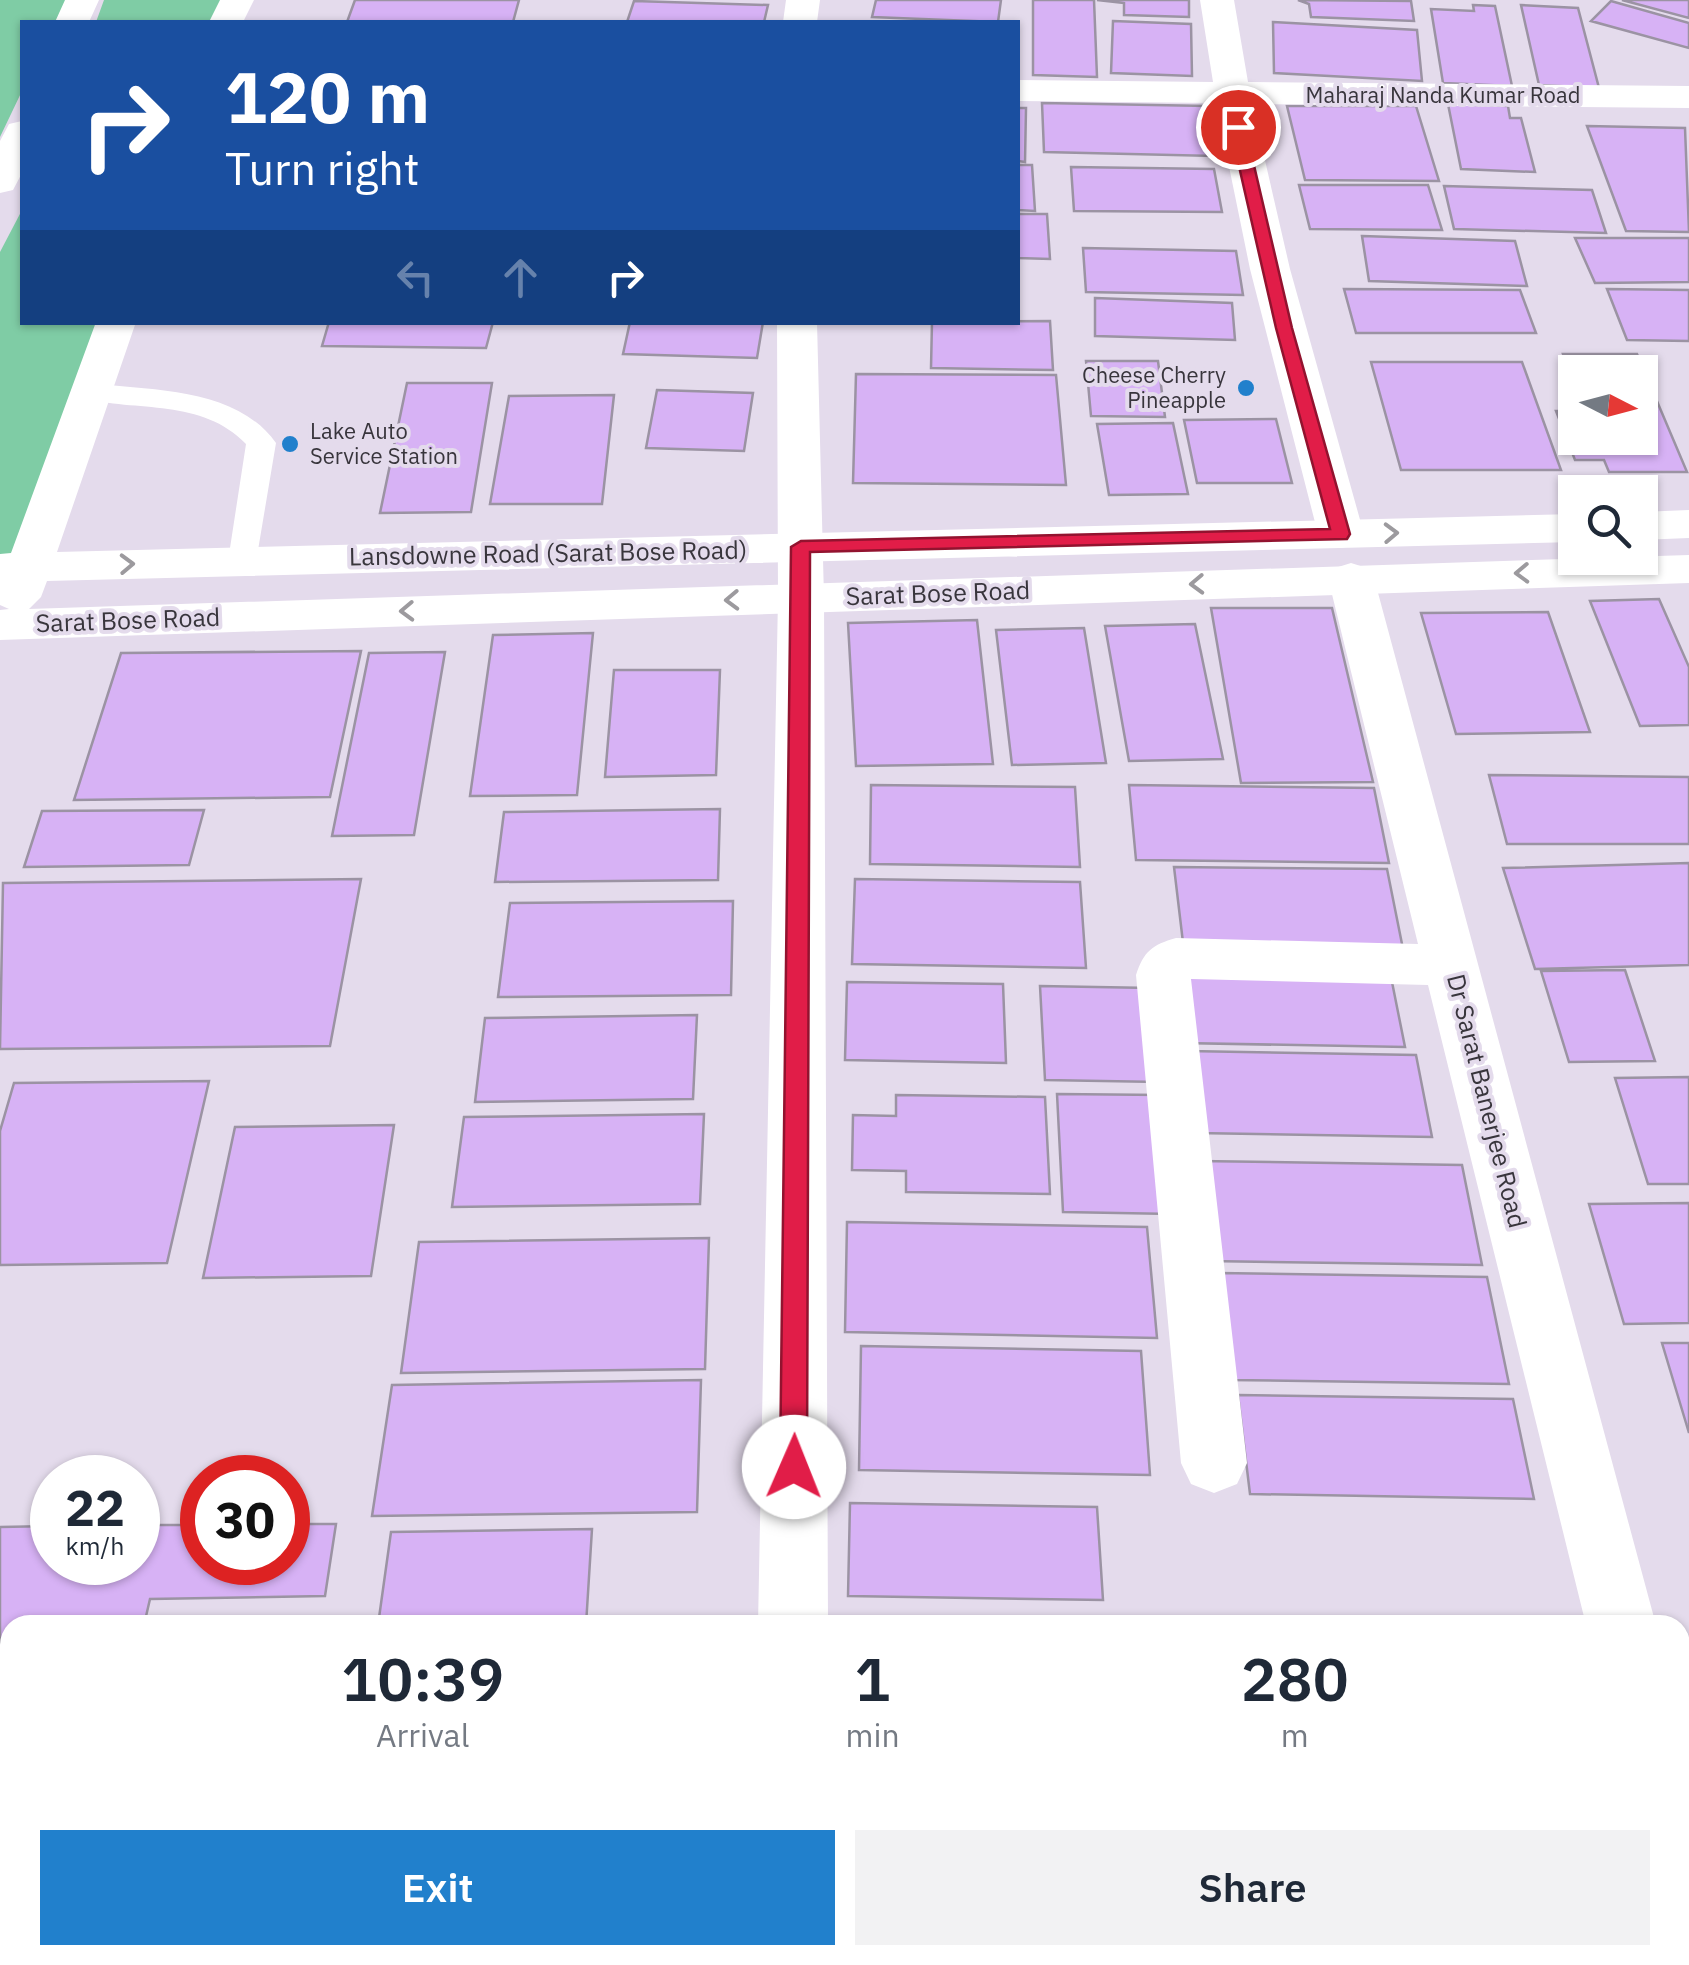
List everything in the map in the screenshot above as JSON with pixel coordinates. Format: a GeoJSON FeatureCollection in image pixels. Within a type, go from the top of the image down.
{"type":"FeatureCollection","features":[{"type":"Feature","properties":{"kind":"street","name":"Dr Sarat Banerjee Road"},"geometry":{"type":"LineString","coordinates":[[1217,0],[1230,94],[1284,328],[1618,1615]]}},
{"type":"Feature","properties":{"kind":"street","name":"Maharaj Nanda Kumar Road"},"geometry":{"type":"LineString","coordinates":[[1020,91],[1689,97]]}},
{"type":"Feature","properties":{"kind":"street"},"geometry":{"type":"LineString","coordinates":[[0,182],[20,137]]}},
{"type":"Feature","properties":{"kind":"street"},"geometry":{"type":"LineString","coordinates":[[2,630],[15,567],[91,392],[115,325]]}},
{"type":"Feature","properties":{"kind":"street"},"geometry":{"type":"LineString","coordinates":[[792,1615],[801,572],[797,325]]}},
{"type":"Feature","properties":{"kind":"street"},"geometry":{"type":"LineString","coordinates":[[1658,525],[1689,524]]}},
{"type":"Feature","properties":{"kind":"street"},"geometry":{"type":"LineString","coordinates":[[1346,556],[1558,530]]}},
{"type":"Feature","properties":{"kind":"street","name":"Sarat Bose Road"},"geometry":{"type":"LineString","coordinates":[[2,630],[801,572],[1346,556],[1689,568]]}},
{"type":"Feature","properties":{"kind":"street","name":"Lansdowne Road (Sarat Bose Road)"},"geometry":{"type":"LineString","coordinates":[[15,567],[244,561],[801,572]]}},
{"type":"Feature","properties":{"kind":"street"},"geometry":{"type":"LineString","coordinates":[[1214,1463],[1163,974],[1167,963],[1176,958],[1194,958],[1452,964]]}},
{"type":"Feature","properties":{"kind":"lane"},"geometry":{"type":"LineString","coordinates":[[91,392],[224,411],[247,424],[261,443],[244,561]]}},
{"type":"Feature","properties":{"kind":"green space"},"geometry":{"type":"Polygon","coordinates":[[[0,0],[67,0],[57,20],[20,20],[20,95],[0,137],[0,0]]]}},
{"type":"Feature","properties":{"kind":"green space"},"geometry":{"type":"Polygon","coordinates":[[[104,0],[225,0],[215,20],[97,20],[104,0]]]}},
{"type":"Feature","properties":{"kind":"green space"},"geometry":{"type":"Polygon","coordinates":[[[20,214],[20,325],[103,325],[0,591],[0,252],[20,214]]]}},
{"type":"Feature","properties":{"kind":"building"},"geometry":{"type":"Polygon","coordinates":[[[355,0],[519,0],[514,20],[348,20],[355,0]]]}},
{"type":"Feature","properties":{"kind":"building"},"geometry":{"type":"Polygon","coordinates":[[[876,0],[1001,0],[998,20],[872,17],[876,0]]]}},
{"type":"Feature","properties":{"kind":"building"},"geometry":{"type":"Polygon","coordinates":[[[1033,0],[1094,0],[1097,77],[1033,75],[1033,0]]]}},
{"type":"Feature","properties":{"kind":"building"},"geometry":{"type":"Polygon","coordinates":[[[1097,0],[1189,0],[1189,17],[1124,15],[1124,3],[1097,0]]]}},
{"type":"Feature","properties":{"kind":"building"},"geometry":{"type":"Polygon","coordinates":[[[1298,0],[1411,1],[1414,21],[1311,17],[1309,4],[1298,0]]]}},
{"type":"Feature","properties":{"kind":"building"},"geometry":{"type":"Polygon","coordinates":[[[1622,0],[1689,0],[1689,18],[1622,0]]]}},
{"type":"Feature","properties":{"kind":"building"},"geometry":{"type":"Polygon","coordinates":[[[634,1],[768,5],[764,20],[628,20],[634,1]]]}},
{"type":"Feature","properties":{"kind":"building"},"geometry":{"type":"Polygon","coordinates":[[[1611,1],[1689,23],[1689,48],[1591,21],[1611,1]]]}},
{"type":"Feature","properties":{"kind":"building"},"geometry":{"type":"Polygon","coordinates":[[[1473,5],[1495,6],[1512,86],[1443,83],[1431,9],[1474,11],[1473,5]]]}},
{"type":"Feature","properties":{"kind":"building"},"geometry":{"type":"Polygon","coordinates":[[[1521,5],[1578,8],[1599,88],[1539,85],[1521,5]]]}},
{"type":"Feature","properties":{"kind":"building"},"geometry":{"type":"Polygon","coordinates":[[[1113,21],[1191,24],[1192,76],[1111,73],[1113,21]]]}},
{"type":"Feature","properties":{"kind":"building"},"geometry":{"type":"Polygon","coordinates":[[[1273,22],[1417,30],[1422,81],[1274,73],[1273,22]]]}},
{"type":"Feature","properties":{"kind":"building"},"geometry":{"type":"Polygon","coordinates":[[[1042,103],[1208,106],[1215,156],[1044,152],[1042,103]]]}},
{"type":"Feature","properties":{"kind":"building"},"geometry":{"type":"Polygon","coordinates":[[[1448,104],[1508,106],[1510,118],[1521,118],[1535,172],[1461,169],[1448,104]]]}},
{"type":"Feature","properties":{"kind":"building"},"geometry":{"type":"Polygon","coordinates":[[[1287,106],[1416,106],[1439,181],[1305,180],[1287,106]]]}},
{"type":"Feature","properties":{"kind":"building"},"geometry":{"type":"Polygon","coordinates":[[[1020,108],[1026,108],[1025,162],[1020,161],[1020,108]]]}},
{"type":"Feature","properties":{"kind":"building"},"geometry":{"type":"Polygon","coordinates":[[[1587,126],[1685,128],[1689,232],[1626,231],[1587,126]]]}},
{"type":"Feature","properties":{"kind":"building"},"geometry":{"type":"Polygon","coordinates":[[[1020,165],[1032,165],[1035,211],[1020,210],[1020,165]]]}},
{"type":"Feature","properties":{"kind":"building"},"geometry":{"type":"Polygon","coordinates":[[[1071,167],[1214,169],[1222,212],[1074,211],[1071,167]]]}},
{"type":"Feature","properties":{"kind":"building"},"geometry":{"type":"Polygon","coordinates":[[[1299,185],[1428,185],[1442,230],[1310,229],[1299,185]]]}},
{"type":"Feature","properties":{"kind":"building"},"geometry":{"type":"Polygon","coordinates":[[[1444,186],[1592,190],[1606,233],[1454,229],[1444,186]]]}},
{"type":"Feature","properties":{"kind":"building"},"geometry":{"type":"Polygon","coordinates":[[[1020,214],[1047,214],[1050,259],[1020,258],[1020,214]]]}},
{"type":"Feature","properties":{"kind":"building"},"geometry":{"type":"Polygon","coordinates":[[[1362,236],[1515,241],[1527,286],[1369,281],[1362,236]]]}},
{"type":"Feature","properties":{"kind":"building"},"geometry":{"type":"Polygon","coordinates":[[[1575,238],[1689,238],[1689,282],[1595,283],[1575,238]]]}},
{"type":"Feature","properties":{"kind":"building"},"geometry":{"type":"Polygon","coordinates":[[[1083,248],[1236,251],[1243,295],[1086,292],[1083,248]]]}},
{"type":"Feature","properties":{"kind":"building"},"geometry":{"type":"Polygon","coordinates":[[[1344,289],[1520,290],[1536,333],[1356,333],[1344,289]]]}},
{"type":"Feature","properties":{"kind":"building"},"geometry":{"type":"Polygon","coordinates":[[[1607,289],[1689,290],[1689,341],[1627,340],[1607,289]]]}},
{"type":"Feature","properties":{"kind":"building"},"geometry":{"type":"Polygon","coordinates":[[[1095,298],[1232,303],[1235,340],[1095,336],[1095,298]]]}},
{"type":"Feature","properties":{"kind":"building"},"geometry":{"type":"Polygon","coordinates":[[[1020,321],[1050,321],[1053,370],[931,368],[932,325],[1020,325],[1020,321]]]}},
{"type":"Feature","properties":{"kind":"building"},"geometry":{"type":"Polygon","coordinates":[[[328,325],[492,325],[486,348],[322,346],[328,325]]]}},
{"type":"Feature","properties":{"kind":"building"},"geometry":{"type":"Polygon","coordinates":[[[629,325],[762,325],[757,358],[623,354],[629,325]]]}},
{"type":"Feature","properties":{"kind":"building"},"geometry":{"type":"Polygon","coordinates":[[[1563,354],[1637,355],[1563,355],[1563,354]]]}},
{"type":"Feature","properties":{"kind":"building"},"geometry":{"type":"Polygon","coordinates":[[[1086,361],[1158,361],[1165,417],[1091,416],[1086,361]]]}},
{"type":"Feature","properties":{"kind":"building"},"geometry":{"type":"Polygon","coordinates":[[[1371,362],[1522,362],[1561,470],[1401,470],[1371,362]]]}},
{"type":"Feature","properties":{"kind":"building"},"geometry":{"type":"Polygon","coordinates":[[[856,374],[1056,375],[1066,485],[853,483],[856,374]]]}},
{"type":"Feature","properties":{"kind":"building"},"geometry":{"type":"Polygon","coordinates":[[[407,383],[492,383],[471,512],[380,513],[407,383]]]}},
{"type":"Feature","properties":{"kind":"building"},"geometry":{"type":"Polygon","coordinates":[[[657,390],[753,393],[744,451],[646,448],[657,390]]]}},
{"type":"Feature","properties":{"kind":"building"},"geometry":{"type":"Polygon","coordinates":[[[614,395],[602,504],[490,504],[509,396],[614,395]]]}},
{"type":"Feature","properties":{"kind":"building"},"geometry":{"type":"Polygon","coordinates":[[[1658,404],[1687,472],[1609,472],[1604,460],[1575,460],[1573,455],[1658,455],[1658,404]]]}},
{"type":"Feature","properties":{"kind":"building"},"geometry":{"type":"Polygon","coordinates":[[[1276,419],[1292,483],[1197,483],[1184,420],[1276,419]]]}},
{"type":"Feature","properties":{"kind":"building"},"geometry":{"type":"Polygon","coordinates":[[[1173,423],[1188,494],[1109,495],[1097,424],[1173,423]]]}},
{"type":"Feature","properties":{"kind":"building"},"geometry":{"type":"Polygon","coordinates":[[[1659,599],[1689,667],[1689,725],[1640,726],[1590,601],[1659,599]]]}},
{"type":"Feature","properties":{"kind":"building"},"geometry":{"type":"Polygon","coordinates":[[[1211,608],[1332,608],[1373,782],[1241,783],[1211,608]]]}},
{"type":"Feature","properties":{"kind":"building"},"geometry":{"type":"Polygon","coordinates":[[[1548,612],[1590,732],[1456,734],[1421,613],[1548,612]]]}},
{"type":"Feature","properties":{"kind":"building"},"geometry":{"type":"Polygon","coordinates":[[[977,620],[993,764],[856,766],[848,623],[977,620]]]}},
{"type":"Feature","properties":{"kind":"building"},"geometry":{"type":"Polygon","coordinates":[[[1195,624],[1223,759],[1129,761],[1105,626],[1195,624]]]}},
{"type":"Feature","properties":{"kind":"building"},"geometry":{"type":"Polygon","coordinates":[[[1084,628],[1106,763],[1012,765],[996,630],[1084,628]]]}},
{"type":"Feature","properties":{"kind":"building"},"geometry":{"type":"Polygon","coordinates":[[[593,633],[577,795],[470,796],[493,635],[593,633]]]}},
{"type":"Feature","properties":{"kind":"building"},"geometry":{"type":"Polygon","coordinates":[[[361,651],[330,797],[74,800],[121,653],[361,651]]]}},
{"type":"Feature","properties":{"kind":"building"},"geometry":{"type":"Polygon","coordinates":[[[445,652],[414,835],[332,836],[369,653],[445,652]]]}},
{"type":"Feature","properties":{"kind":"building"},"geometry":{"type":"Polygon","coordinates":[[[614,670],[720,670],[716,775],[605,777],[614,670]]]}},
{"type":"Feature","properties":{"kind":"building"},"geometry":{"type":"Polygon","coordinates":[[[1489,775],[1689,777],[1689,844],[1507,844],[1489,775]]]}},
{"type":"Feature","properties":{"kind":"building"},"geometry":{"type":"Polygon","coordinates":[[[871,785],[1075,787],[1080,867],[870,864],[871,785]]]}},
{"type":"Feature","properties":{"kind":"building"},"geometry":{"type":"Polygon","coordinates":[[[1129,785],[1374,788],[1389,863],[1136,860],[1129,785]]]}},
{"type":"Feature","properties":{"kind":"building"},"geometry":{"type":"Polygon","coordinates":[[[720,809],[718,880],[495,882],[504,812],[720,809]]]}},
{"type":"Feature","properties":{"kind":"building"},"geometry":{"type":"Polygon","coordinates":[[[204,810],[189,865],[24,867],[42,811],[204,810]]]}},
{"type":"Feature","properties":{"kind":"building"},"geometry":{"type":"Polygon","coordinates":[[[1689,863],[1689,965],[1535,969],[1503,868],[1689,863]]]}},
{"type":"Feature","properties":{"kind":"building"},"geometry":{"type":"Polygon","coordinates":[[[1174,867],[1387,869],[1404,954],[1184,951],[1174,867]]]}},
{"type":"Feature","properties":{"kind":"building"},"geometry":{"type":"Polygon","coordinates":[[[361,879],[330,1046],[0,1049],[3,883],[361,879]]]}},
{"type":"Feature","properties":{"kind":"building"},"geometry":{"type":"Polygon","coordinates":[[[855,879],[1080,882],[1086,968],[852,964],[855,879]]]}},
{"type":"Feature","properties":{"kind":"building"},"geometry":{"type":"Polygon","coordinates":[[[733,901],[731,995],[498,997],[510,903],[733,901]]]}},
{"type":"Feature","properties":{"kind":"building"},"geometry":{"type":"Polygon","coordinates":[[[1174,965],[1389,967],[1405,1047],[1181,1043],[1174,965]]]}},
{"type":"Feature","properties":{"kind":"building"},"geometry":{"type":"Polygon","coordinates":[[[1625,970],[1655,1061],[1569,1062],[1541,971],[1625,970]]]}},
{"type":"Feature","properties":{"kind":"building"},"geometry":{"type":"Polygon","coordinates":[[[847,982],[1003,984],[1006,1063],[845,1060],[847,982]]]}},
{"type":"Feature","properties":{"kind":"building"},"geometry":{"type":"Polygon","coordinates":[[[1040,986],[1151,988],[1160,1082],[1045,1080],[1040,986]]]}},
{"type":"Feature","properties":{"kind":"building"},"geometry":{"type":"Polygon","coordinates":[[[697,1015],[693,1099],[475,1102],[485,1018],[697,1015]]]}},
{"type":"Feature","properties":{"kind":"building"},"geometry":{"type":"Polygon","coordinates":[[[1187,1051],[1416,1055],[1432,1137],[1196,1133],[1187,1051]]]}},
{"type":"Feature","properties":{"kind":"building"},"geometry":{"type":"Polygon","coordinates":[[[1689,1077],[1689,1184],[1648,1184],[1615,1078],[1689,1077]]]}},
{"type":"Feature","properties":{"kind":"building"},"geometry":{"type":"Polygon","coordinates":[[[209,1081],[167,1263],[0,1265],[0,1131],[14,1083],[209,1081]]]}},
{"type":"Feature","properties":{"kind":"building"},"geometry":{"type":"Polygon","coordinates":[[[1057,1094],[1162,1095],[1173,1214],[1063,1212],[1057,1094]]]}},
{"type":"Feature","properties":{"kind":"building"},"geometry":{"type":"Polygon","coordinates":[[[896,1095],[1045,1097],[1050,1194],[906,1192],[906,1171],[852,1170],[853,1115],[896,1116],[896,1095]]]}},
{"type":"Feature","properties":{"kind":"building"},"geometry":{"type":"Polygon","coordinates":[[[704,1114],[700,1204],[452,1207],[464,1117],[704,1114]]]}},
{"type":"Feature","properties":{"kind":"building"},"geometry":{"type":"Polygon","coordinates":[[[394,1125],[371,1276],[203,1278],[235,1127],[394,1125]]]}},
{"type":"Feature","properties":{"kind":"building"},"geometry":{"type":"Polygon","coordinates":[[[1198,1161],[1462,1165],[1482,1265],[1208,1261],[1198,1161]]]}},
{"type":"Feature","properties":{"kind":"building"},"geometry":{"type":"Polygon","coordinates":[[[1689,1203],[1689,1323],[1624,1324],[1589,1204],[1689,1203]]]}},
{"type":"Feature","properties":{"kind":"building"},"geometry":{"type":"Polygon","coordinates":[[[847,1222],[1147,1227],[1157,1338],[845,1332],[847,1222]]]}},
{"type":"Feature","properties":{"kind":"building"},"geometry":{"type":"Polygon","coordinates":[[[709,1238],[705,1369],[401,1373],[419,1242],[709,1238]]]}},
{"type":"Feature","properties":{"kind":"building"},"geometry":{"type":"Polygon","coordinates":[[[1218,1273],[1487,1277],[1509,1384],[1229,1380],[1218,1273]]]}},
{"type":"Feature","properties":{"kind":"building"},"geometry":{"type":"Polygon","coordinates":[[[1662,1343],[1689,1343],[1689,1433],[1662,1343]]]}},
{"type":"Feature","properties":{"kind":"building"},"geometry":{"type":"Polygon","coordinates":[[[861,1346],[1141,1351],[1150,1475],[859,1470],[861,1346]]]}},
{"type":"Feature","properties":{"kind":"building"},"geometry":{"type":"Polygon","coordinates":[[[701,1380],[697,1512],[372,1516],[392,1385],[701,1380]]]}},
{"type":"Feature","properties":{"kind":"building"},"geometry":{"type":"Polygon","coordinates":[[[1238,1395],[1513,1399],[1534,1499],[1250,1494],[1238,1395]]]}},
{"type":"Feature","properties":{"kind":"building"},"geometry":{"type":"Polygon","coordinates":[[[850,1503],[1097,1507],[1103,1600],[848,1596],[850,1503]]]}},
{"type":"Feature","properties":{"kind":"building"},"geometry":{"type":"Polygon","coordinates":[[[310,1524],[336,1524],[325,1596],[150,1599],[146,1615],[0,1615],[0,1527],[30,1526],[30,1585],[160,1585],[160,1525],[180,1525],[180,1585],[310,1585],[310,1524]]]}},
{"type":"Feature","properties":{"kind":"building"},"geometry":{"type":"Polygon","coordinates":[[[592,1529],[587,1615],[379,1615],[391,1532],[592,1529]]]}},
{"type":"Feature","properties":{"kind":"place","name":"Cheese Cherry Pineapple"},"geometry":{"type":"Point","coordinates":[1246,388]}},
{"type":"Feature","properties":{"kind":"place","name":"Lake Auto Service Station"},"geometry":{"type":"Point","coordinates":[290,444]}},
{"type":"Feature","properties":{"kind":"route"},"geometry":{"type":"LineString","coordinates":[[794,1467],[801,547],[1341,534],[1284,328],[1238,127]]}}]}
